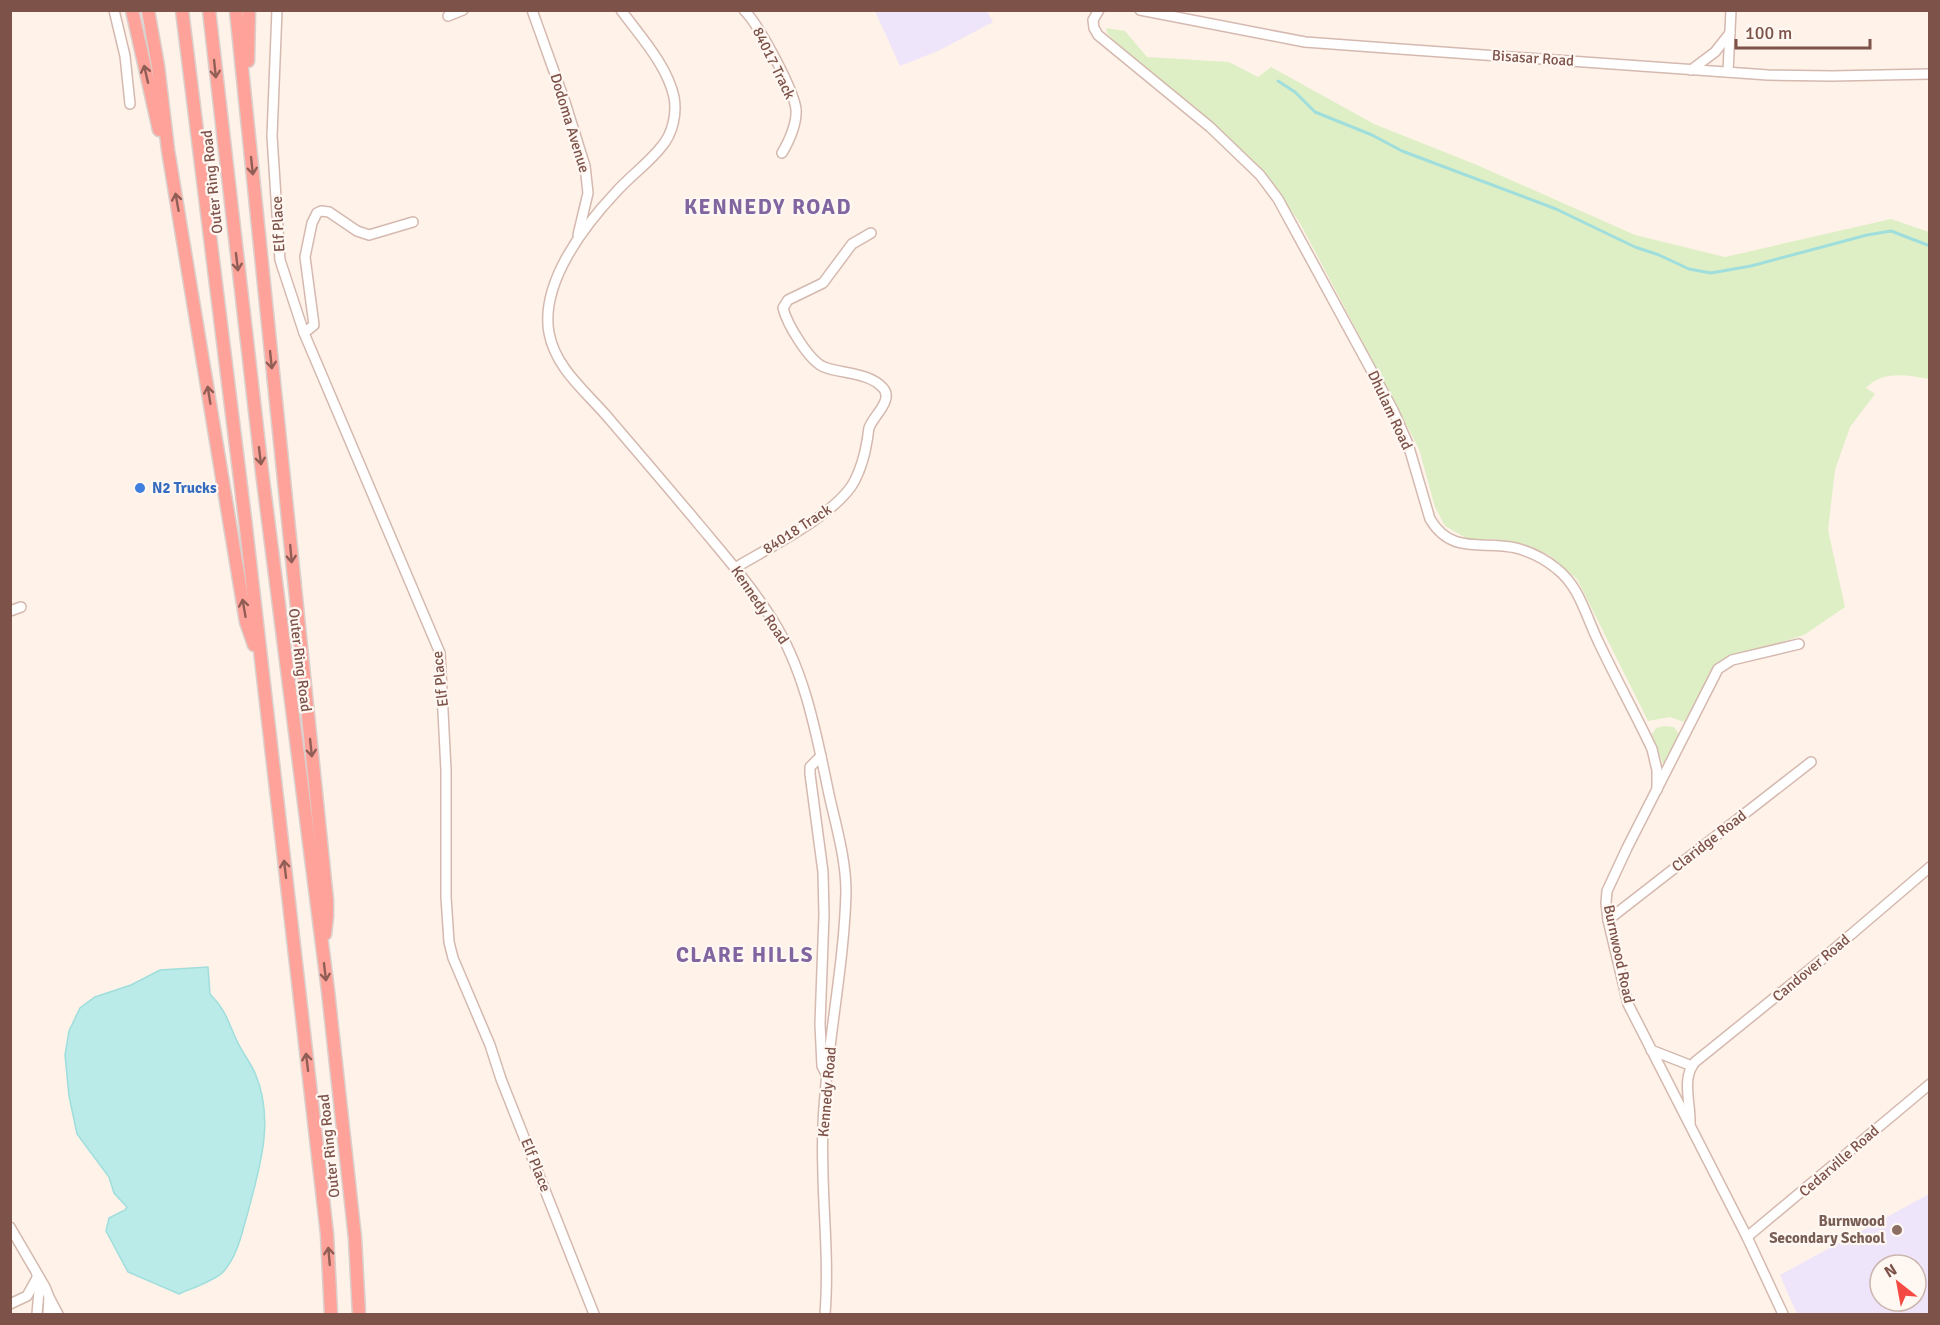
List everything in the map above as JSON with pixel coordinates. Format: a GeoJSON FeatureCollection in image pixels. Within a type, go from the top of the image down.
{"type":"FeatureCollection","features":[{"type":"Feature","properties":{"kind":"highway"},"geometry":{"type":"LineString","coordinates":[[132,10],[159,129],[168,150]]}},
{"type":"Feature","properties":{"kind":"highway"},"geometry":{"type":"LineString","coordinates":[[148,10],[158,66],[168,150],[246,622],[261,664]]}},
{"type":"Feature","properties":{"kind":"highway","name":"Outer Ring Road"},"geometry":{"type":"LineString","coordinates":[[182,10],[241,485],[326,1223],[331,1314]]}},
{"type":"Feature","properties":{"kind":"highway","name":"Outer Ring Road"},"geometry":{"type":"LineString","coordinates":[[209,10],[262,472],[322,948],[355,1238],[360,1314]]}},
{"type":"Feature","properties":{"kind":"highway"},"geometry":{"type":"LineString","coordinates":[[236,10],[327,901],[322,948]]}},
{"type":"Feature","properties":{"kind":"highway"},"geometry":{"type":"LineString","coordinates":[[247,108],[250,14]]}},
{"type":"Feature","properties":{"kind":"street"},"geometry":{"type":"LineString","coordinates":[[114,10],[125,56],[130,104]]}},
{"type":"Feature","properties":{"kind":"street","name":"Elf Place"},"geometry":{"type":"LineString","coordinates":[[277,10],[272,136],[278,243],[284,275],[304,333],[440,653],[446,779],[446,897],[451,951],[594,1314]]}},
{"type":"Feature","properties":{"kind":"street"},"geometry":{"type":"LineString","coordinates":[[448,16],[463,10]]}},
{"type":"Feature","properties":{"kind":"street","name":"Dodoma Avenue"},"geometry":{"type":"LineString","coordinates":[[532,10],[585,166],[588,193],[577,238]]}},
{"type":"Feature","properties":{"kind":"street","name":"Kennedy Road"},"geometry":{"type":"LineString","coordinates":[[621,10],[663,70],[675,99],[673,125],[663,145],[616,191],[577,238],[556,282],[549,307],[548,327],[555,352],[576,382],[606,414],[735,568],[773,620],[790,650],[806,698],[821,756],[846,887],[844,936],[822,1130],[828,1278],[825,1314]]}},
{"type":"Feature","properties":{"kind":"street","name":"84017 Track"},"geometry":{"type":"LineString","coordinates":[[744,10],[757,27],[794,100],[795,118],[789,141],[782,153]]}},
{"type":"Feature","properties":{"kind":"street","name":"Bisasar Road"},"geometry":{"type":"LineString","coordinates":[[1140,10],[1305,42],[1728,72],[1832,76],[1929,74]]}},
{"type":"Feature","properties":{"kind":"street"},"geometry":{"type":"LineString","coordinates":[[1728,72],[1731,10]]}},
{"type":"Feature","properties":{"kind":"street","name":"Dhulam Road"},"geometry":{"type":"LineString","coordinates":[[1095,12],[1093,24],[1098,35],[1245,159],[1278,199],[1393,410],[1408,444],[1427,509],[1436,530],[1457,542],[1515,548],[1537,555],[1566,577],[1576,589],[1592,629],[1652,749],[1657,770],[1657,790]]}},
{"type":"Feature","properties":{"kind":"street"},"geometry":{"type":"LineString","coordinates":[[1691,70],[1715,52],[1730,33]]}},
{"type":"Feature","properties":{"kind":"street"},"geometry":{"type":"LineString","coordinates":[[304,333],[314,325],[305,256],[316,213],[328,212],[357,231],[369,235],[414,222]]}},
{"type":"Feature","properties":{"kind":"street","name":"84018 Track"},"geometry":{"type":"LineString","coordinates":[[735,568],[833,506],[848,492],[860,469],[869,427],[883,406],[885,389],[866,378],[818,364],[793,331],[783,308],[788,300],[823,283],[852,244],[871,233]]}},
{"type":"Feature","properties":{"kind":"street"},"geometry":{"type":"LineString","coordinates":[[10,611],[21,607]]}},
{"type":"Feature","properties":{"kind":"street","name":"Burnwood Road"},"geometry":{"type":"LineString","coordinates":[[1783,1314],[1748,1237],[1625,995],[1606,903],[1608,891],[1718,669],[1732,660],[1799,644]]}},
{"type":"Feature","properties":{"kind":"street"},"geometry":{"type":"LineString","coordinates":[[821,756],[810,766],[810,774],[823,872],[824,915],[820,1024],[822,1066],[827,1077]]}},
{"type":"Feature","properties":{"kind":"street","name":"Claridge Road"},"geometry":{"type":"LineString","coordinates":[[1608,920],[1811,762]]}},
{"type":"Feature","properties":{"kind":"street","name":"Candover Road"},"geometry":{"type":"LineString","coordinates":[[1692,1066],[1820,961],[1929,867]]}},
{"type":"Feature","properties":{"kind":"street"},"geometry":{"type":"LineString","coordinates":[[1651,1050],[1692,1066],[1687,1080],[1690,1126]]}},
{"type":"Feature","properties":{"kind":"street","name":"Cedarville Road"},"geometry":{"type":"LineString","coordinates":[[1748,1237],[1929,1084]]}},
{"type":"Feature","properties":{"kind":"street"},"geometry":{"type":"LineString","coordinates":[[10,1227],[35,1267],[58,1314]]}},
{"type":"Feature","properties":{"kind":"street"},"geometry":{"type":"LineString","coordinates":[[35,1267],[39,1291],[37,1314]]}},
{"type":"Feature","properties":{"kind":"street"},"geometry":{"type":"LineString","coordinates":[[10,1304],[27,1296],[37,1278]]}},
{"type":"Feature","properties":{"kind":"street"},"geometry":{"type":"LineString","coordinates":[[48,1314],[49,1297]]}},
{"type":"Feature","properties":{"kind":"shaded area"},"geometry":{"type":"Polygon","coordinates":[[[875,11],[987,11],[993,22],[938,51],[900,66],[875,11]]]}},
{"type":"Feature","properties":{"kind":"shaded area","name":"Burnwood Secondary School"},"geometry":{"type":"Polygon","coordinates":[[[1929,1194],[1929,1314],[1797,1314],[1780,1275],[1929,1194]]]}},
{"type":"Feature","properties":{"kind":"green space"},"geometry":{"type":"Polygon","coordinates":[[[1106,28],[1125,31],[1147,57],[1229,62],[1258,77],[1271,67],[1374,124],[1477,165],[1635,235],[1725,257],[1891,219],[1929,232],[1929,379],[1896,375],[1872,382],[1866,388],[1875,394],[1850,427],[1835,470],[1828,530],[1845,607],[1804,635],[1725,660],[1716,667],[1684,722],[1670,717],[1648,721],[1577,579],[1549,555],[1524,544],[1493,539],[1468,539],[1445,526],[1435,507],[1419,449],[1300,223],[1261,169],[1118,45],[1107,33],[1106,28]]]}},
{"type":"Feature","properties":{"kind":"green space"},"geometry":{"type":"Polygon","coordinates":[[[1674,727],[1679,734],[1664,767],[1652,734],[1656,728],[1674,727]]]}},
{"type":"Feature","properties":{"kind":"water"},"geometry":{"type":"Polygon","coordinates":[[[208,967],[210,994],[226,1016],[255,1073],[261,1091],[264,1108],[264,1143],[248,1212],[233,1258],[221,1274],[179,1294],[128,1272],[106,1231],[109,1218],[127,1207],[114,1193],[109,1177],[77,1134],[69,1096],[65,1055],[69,1031],[80,1008],[95,997],[131,985],[160,970],[208,967]]]}},
{"type":"Feature","properties":{"kind":"waterway"},"geometry":{"type":"LineString","coordinates":[[1278,81],[1295,92],[1315,112],[1372,135],[1402,151],[1556,209],[1635,247],[1689,269],[1711,273],[1751,266],[1867,235],[1891,231],[1930,246]]}},
{"type":"Feature","properties":{"kind":"place","name":"N2 Trucks"},"geometry":{"type":"Point","coordinates":[140,488]}},
{"type":"Feature","properties":{"kind":"place","name":"Burnwood Secondary School"},"geometry":{"type":"Point","coordinates":[1897,1230]}},
{"type":"Feature","properties":{"kind":"district","name":"KENNEDY ROAD"},"geometry":{"type":"Point","coordinates":[768,207]}},
{"type":"Feature","properties":{"kind":"district","name":"CLARE HILLS"},"geometry":{"type":"Point","coordinates":[745,955]}}]}
